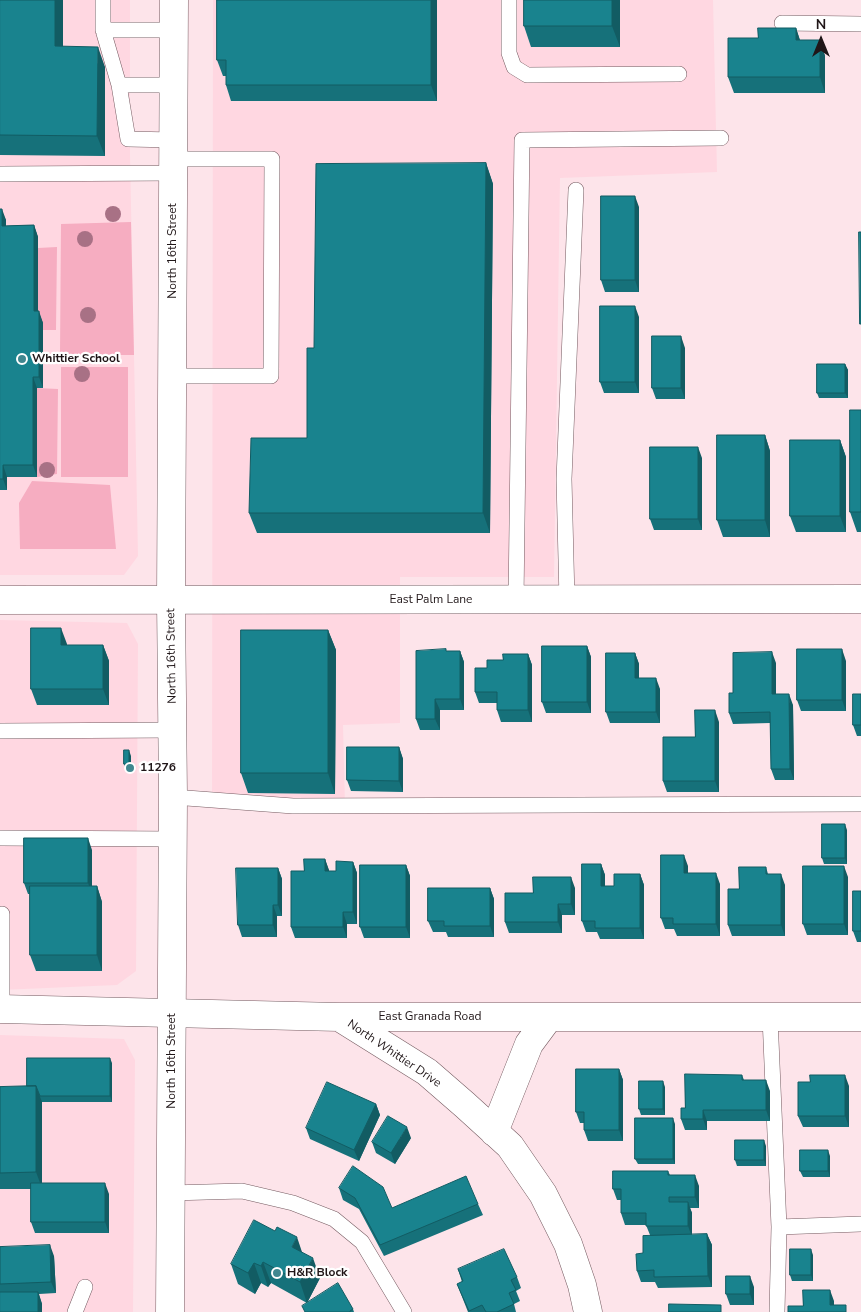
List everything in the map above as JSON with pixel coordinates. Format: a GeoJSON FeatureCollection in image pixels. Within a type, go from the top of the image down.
{"type":"FeatureCollection","features":[{"type":"Feature","properties":{"kind":"street","name":"North 16th Street"},"geometry":{"type":"LineString","coordinates":[[170,1312],[173,840],[171,600],[174,0]]}},
{"type":"Feature","properties":{"kind":"street","name":"East Palm Lane"},"geometry":{"type":"LineString","coordinates":[[0,600],[861,600]]}},
{"type":"Feature","properties":{"kind":"street","name":"East Granada Road"},"geometry":{"type":"LineString","coordinates":[[1,1009],[339,1016],[861,1017]]}},
{"type":"Feature","properties":{"kind":"street","name":"North Whittier Drive"},"geometry":{"type":"LineString","coordinates":[[339,1016],[427,1072],[510,1146],[543,1194],[568,1244],[582,1285],[588,1312]]}},
{"type":"Feature","properties":{"kind":"street"},"geometry":{"type":"LineString","coordinates":[[494,1132],[529,1044],[549,1016]]}},
{"type":"Feature","properties":{"kind":"lane"},"geometry":{"type":"LineString","coordinates":[[103,0],[103,30],[119,85],[128,139],[173,157]]}},
{"type":"Feature","properties":{"kind":"lane"},"geometry":{"type":"LineString","coordinates":[[509,0],[509,53],[514,67],[527,75],[679,74]]}},
{"type":"Feature","properties":{"kind":"lane"},"geometry":{"type":"LineString","coordinates":[[782,23],[861,24]]}},
{"type":"Feature","properties":{"kind":"lane"},"geometry":{"type":"LineString","coordinates":[[103,30],[174,30]]}},
{"type":"Feature","properties":{"kind":"lane"},"geometry":{"type":"LineString","coordinates":[[119,85],[174,84]]}},
{"type":"Feature","properties":{"kind":"lane"},"geometry":{"type":"LineString","coordinates":[[516,600],[522,140],[721,138]]}},
{"type":"Feature","properties":{"kind":"lane"},"geometry":{"type":"LineString","coordinates":[[0,174],[173,157],[272,159],[271,376],[172,376]]}},
{"type":"Feature","properties":{"kind":"lane"},"geometry":{"type":"LineString","coordinates":[[567,600],[564,479],[576,190]]}},
{"type":"Feature","properties":{"kind":"lane"},"geometry":{"type":"LineString","coordinates":[[0,731],[172,730]]}},
{"type":"Feature","properties":{"kind":"lane"},"geometry":{"type":"LineString","coordinates":[[173,797],[294,806],[861,804]]}},
{"type":"Feature","properties":{"kind":"lane"},"geometry":{"type":"LineString","coordinates":[[0,838],[173,840]]}},
{"type":"Feature","properties":{"kind":"lane"},"geometry":{"type":"LineString","coordinates":[[1,1009],[2,914]]}},
{"type":"Feature","properties":{"kind":"lane"},"geometry":{"type":"LineString","coordinates":[[770,1017],[779,1227],[777,1312]]}},
{"type":"Feature","properties":{"kind":"lane"},"geometry":{"type":"LineString","coordinates":[[171,1193],[242,1191],[293,1203],[334,1219],[362,1242],[404,1312]]}},
{"type":"Feature","properties":{"kind":"lane"},"geometry":{"type":"LineString","coordinates":[[779,1227],[861,1224]]}},
{"type":"Feature","properties":{"kind":"lane"},"geometry":{"type":"LineString","coordinates":[[75,1312],[85,1288]]}},
{"type":"Feature","properties":{"kind":"shaded area","name":"Whittier School"},"geometry":{"type":"Polygon","coordinates":[[[0,0],[130,0],[130,156],[138,556],[124,575],[0,575],[0,0]]]}},
{"type":"Feature","properties":{"kind":"shaded area"},"geometry":{"type":"Polygon","coordinates":[[[213,0],[713,0],[717,172],[560,178],[554,577],[400,577],[400,723],[343,725],[345,806],[212,809],[213,0]]]}},
{"type":"Feature","properties":{"kind":"shaded area"},"geometry":{"type":"Polygon","coordinates":[[[131,222],[134,355],[60,355],[61,224],[131,222]]]}},
{"type":"Feature","properties":{"kind":"shaded area"},"geometry":{"type":"Polygon","coordinates":[[[57,247],[56,330],[43,330],[43,323],[38,323],[38,248],[57,247]]]}},
{"type":"Feature","properties":{"kind":"shaded area"},"geometry":{"type":"Polygon","coordinates":[[[61,367],[128,367],[128,477],[61,477],[61,367]]]}},
{"type":"Feature","properties":{"kind":"shaded area"},"geometry":{"type":"Polygon","coordinates":[[[37,388],[58,389],[57,474],[37,477],[37,388]]]}},
{"type":"Feature","properties":{"kind":"shaded area"},"geometry":{"type":"Polygon","coordinates":[[[32,481],[110,485],[116,549],[20,549],[19,503],[32,481]]]}},
{"type":"Feature","properties":{"kind":"shaded area"},"geometry":{"type":"Polygon","coordinates":[[[0,620],[127,623],[138,644],[136,971],[117,985],[0,990],[0,620]]]}},
{"type":"Feature","properties":{"kind":"shaded area"},"geometry":{"type":"Polygon","coordinates":[[[0,1035],[124,1039],[135,1060],[133,1312],[0,1312],[0,1035]]]}},
{"type":"Feature","properties":{"kind":"building"},"geometry":{"type":"Polygon","coordinates":[[[0,0],[55,0],[55,46],[98,47],[97,136],[0,135],[0,0]]]}},
{"type":"Feature","properties":{"kind":"building"},"geometry":{"type":"Polygon","coordinates":[[[217,0],[431,0],[431,85],[226,85],[226,60],[217,60],[217,0]]]}},
{"type":"Feature","properties":{"kind":"building"},"geometry":{"type":"Polygon","coordinates":[[[524,0],[612,0],[612,26],[524,26],[524,0]]]}},
{"type":"Feature","properties":{"kind":"building"},"geometry":{"type":"Polygon","coordinates":[[[758,28],[796,28],[796,40],[820,40],[820,77],[728,77],[728,38],[758,38],[758,28]]]}},
{"type":"Feature","properties":{"kind":"building"},"geometry":{"type":"Polygon","coordinates":[[[486,163],[483,513],[249,513],[251,438],[307,438],[307,348],[314,348],[316,164],[486,163]]]}},
{"type":"Feature","properties":{"kind":"building"},"geometry":{"type":"Polygon","coordinates":[[[601,196],[635,196],[635,280],[601,280],[601,196]]]}},
{"type":"Feature","properties":{"kind":"building","name":"Whittier School"},"geometry":{"type":"Polygon","coordinates":[[[0,209],[2,209],[2,226],[34,225],[34,311],[39,311],[39,377],[33,377],[33,465],[3,465],[3,479],[0,479],[0,209]]]}},
{"type":"Feature","properties":{"kind":"building"},"geometry":{"type":"Polygon","coordinates":[[[859,232],[861,232],[861,324],[860,324],[859,232]]]}},
{"type":"Feature","properties":{"kind":"building"},"geometry":{"type":"Polygon","coordinates":[[[600,306],[635,306],[635,382],[600,382],[600,306]]]}},
{"type":"Feature","properties":{"kind":"building"},"geometry":{"type":"Polygon","coordinates":[[[652,336],[681,336],[681,388],[652,388],[652,336]]]}},
{"type":"Feature","properties":{"kind":"building"},"geometry":{"type":"Polygon","coordinates":[[[817,364],[845,364],[845,393],[817,393],[817,364]]]}},
{"type":"Feature","properties":{"kind":"building"},"geometry":{"type":"Polygon","coordinates":[[[850,410],[861,410],[861,512],[850,512],[850,410]]]}},
{"type":"Feature","properties":{"kind":"building"},"geometry":{"type":"Polygon","coordinates":[[[717,435],[765,435],[765,520],[717,520],[717,435]]]}},
{"type":"Feature","properties":{"kind":"building"},"geometry":{"type":"Polygon","coordinates":[[[790,440],[840,440],[840,516],[790,516],[790,440]]]}},
{"type":"Feature","properties":{"kind":"building"},"geometry":{"type":"Polygon","coordinates":[[[650,447],[698,447],[698,519],[650,519],[650,447]]]}},
{"type":"Feature","properties":{"kind":"building"},"geometry":{"type":"Polygon","coordinates":[[[31,628],[61,628],[61,645],[103,645],[103,689],[31,689],[31,628]]]}},
{"type":"Feature","properties":{"kind":"building"},"geometry":{"type":"Polygon","coordinates":[[[241,630],[328,630],[328,773],[241,773],[241,630]]]}},
{"type":"Feature","properties":{"kind":"building"},"geometry":{"type":"Polygon","coordinates":[[[542,646],[587,646],[587,702],[542,702],[542,646]]]}},
{"type":"Feature","properties":{"kind":"building"},"geometry":{"type":"Polygon","coordinates":[[[446,649],[446,651],[460,651],[460,699],[435,699],[435,719],[416,719],[416,651],[446,649]]]}},
{"type":"Feature","properties":{"kind":"building"},"geometry":{"type":"Polygon","coordinates":[[[797,649],[842,649],[842,700],[797,700],[797,649]]]}},
{"type":"Feature","properties":{"kind":"building"},"geometry":{"type":"Polygon","coordinates":[[[772,652],[772,694],[789,694],[790,769],[771,769],[770,712],[729,713],[729,693],[733,693],[733,653],[772,652]]]}},
{"type":"Feature","properties":{"kind":"building"},"geometry":{"type":"Polygon","coordinates":[[[606,653],[635,653],[635,678],[656,678],[656,712],[606,712],[606,653]]]}},
{"type":"Feature","properties":{"kind":"building"},"geometry":{"type":"Polygon","coordinates":[[[503,654],[528,654],[528,710],[497,710],[497,692],[475,692],[475,668],[487,668],[487,660],[503,660],[503,654]]]}},
{"type":"Feature","properties":{"kind":"building"},"geometry":{"type":"Polygon","coordinates":[[[853,694],[861,694],[861,725],[853,725],[853,694]]]}},
{"type":"Feature","properties":{"kind":"building"},"geometry":{"type":"Polygon","coordinates":[[[695,710],[715,710],[715,781],[663,781],[663,737],[695,737],[695,710]]]}},
{"type":"Feature","properties":{"kind":"building"},"geometry":{"type":"Polygon","coordinates":[[[347,747],[399,747],[399,781],[347,780],[347,747]]]}},
{"type":"Feature","properties":{"kind":"building"},"geometry":{"type":"Polygon","coordinates":[[[124,750],[129,750],[129,764],[124,764],[124,750]]]}},
{"type":"Feature","properties":{"kind":"building"},"geometry":{"type":"Polygon","coordinates":[[[822,824],[845,824],[845,858],[822,858],[822,824]]]}},
{"type":"Feature","properties":{"kind":"building"},"geometry":{"type":"Polygon","coordinates":[[[24,838],[88,838],[88,883],[24,883],[24,838]]]}},
{"type":"Feature","properties":{"kind":"building"},"geometry":{"type":"Polygon","coordinates":[[[661,855],[684,855],[684,873],[716,873],[716,924],[673,924],[673,918],[661,918],[661,855]]]}},
{"type":"Feature","properties":{"kind":"building"},"geometry":{"type":"Polygon","coordinates":[[[304,859],[325,859],[325,871],[336,871],[336,861],[353,862],[353,912],[343,912],[343,927],[291,927],[291,871],[304,871],[304,859]]]}},
{"type":"Feature","properties":{"kind":"building"},"geometry":{"type":"Polygon","coordinates":[[[582,864],[601,864],[601,886],[614,886],[614,874],[640,874],[640,928],[595,928],[595,921],[582,921],[582,864]]]}},
{"type":"Feature","properties":{"kind":"building"},"geometry":{"type":"Polygon","coordinates":[[[360,865],[406,865],[406,927],[360,927],[360,865]]]}},
{"type":"Feature","properties":{"kind":"building"},"geometry":{"type":"Polygon","coordinates":[[[803,866],[844,866],[844,924],[803,924],[803,866]]]}},
{"type":"Feature","properties":{"kind":"building"},"geometry":{"type":"Polygon","coordinates":[[[739,867],[766,867],[766,874],[781,874],[781,925],[728,925],[728,889],[739,889],[739,867]]]}},
{"type":"Feature","properties":{"kind":"building"},"geometry":{"type":"Polygon","coordinates":[[[236,868],[278,868],[278,905],[273,905],[273,925],[238,925],[236,868]]]}},
{"type":"Feature","properties":{"kind":"building"},"geometry":{"type":"Polygon","coordinates":[[[533,877],[571,877],[571,904],[558,904],[558,922],[505,922],[505,893],[533,893],[533,877]]]}},
{"type":"Feature","properties":{"kind":"building"},"geometry":{"type":"Polygon","coordinates":[[[30,886],[97,886],[97,955],[30,955],[30,886]]]}},
{"type":"Feature","properties":{"kind":"building"},"geometry":{"type":"Polygon","coordinates":[[[428,888],[490,888],[490,926],[444,926],[444,921],[428,921],[428,888]]]}},
{"type":"Feature","properties":{"kind":"building"},"geometry":{"type":"Polygon","coordinates":[[[853,891],[861,891],[861,931],[853,931],[853,891]]]}},
{"type":"Feature","properties":{"kind":"building"},"geometry":{"type":"Polygon","coordinates":[[[27,1058],[110,1058],[110,1096],[40,1096],[36,1086],[27,1086],[27,1058]]]}},
{"type":"Feature","properties":{"kind":"building"},"geometry":{"type":"Polygon","coordinates":[[[576,1069],[619,1069],[619,1130],[584,1130],[584,1112],[576,1112],[576,1069]]]}},
{"type":"Feature","properties":{"kind":"building"},"geometry":{"type":"Polygon","coordinates":[[[685,1074],[742,1075],[742,1080],[766,1080],[766,1110],[703,1110],[703,1119],[681,1119],[681,1108],[685,1108],[685,1074]]]}},
{"type":"Feature","properties":{"kind":"building"},"geometry":{"type":"Polygon","coordinates":[[[810,1075],[845,1075],[845,1116],[798,1116],[798,1082],[810,1082],[810,1075]]]}},
{"type":"Feature","properties":{"kind":"building"},"geometry":{"type":"Polygon","coordinates":[[[639,1081],[663,1081],[663,1109],[639,1109],[639,1081]]]}},
{"type":"Feature","properties":{"kind":"building"},"geometry":{"type":"Polygon","coordinates":[[[327,1082],[376,1104],[354,1150],[306,1128],[327,1082]]]}},
{"type":"Feature","properties":{"kind":"building"},"geometry":{"type":"Polygon","coordinates":[[[36,1086],[36,1172],[0,1173],[0,1087],[36,1086]]]}},
{"type":"Feature","properties":{"kind":"building"},"geometry":{"type":"Polygon","coordinates":[[[388,1116],[407,1127],[391,1153],[372,1142],[388,1116]]]}},
{"type":"Feature","properties":{"kind":"building"},"geometry":{"type":"Polygon","coordinates":[[[635,1118],[673,1118],[673,1159],[635,1159],[635,1118]]]}},
{"type":"Feature","properties":{"kind":"building"},"geometry":{"type":"Polygon","coordinates":[[[735,1140],[764,1140],[764,1160],[735,1160],[735,1140]]]}},
{"type":"Feature","properties":{"kind":"building"},"geometry":{"type":"Polygon","coordinates":[[[800,1150],[828,1150],[828,1171],[800,1171],[800,1150]]]}},
{"type":"Feature","properties":{"kind":"building"},"geometry":{"type":"Polygon","coordinates":[[[353,1166],[383,1187],[392,1208],[466,1176],[478,1204],[380,1245],[355,1198],[339,1188],[353,1166]]]}},
{"type":"Feature","properties":{"kind":"building"},"geometry":{"type":"Polygon","coordinates":[[[613,1171],[668,1171],[668,1175],[695,1175],[695,1197],[669,1197],[669,1202],[688,1202],[688,1226],[646,1226],[646,1213],[621,1213],[621,1189],[613,1189],[613,1171]]]}},
{"type":"Feature","properties":{"kind":"building"},"geometry":{"type":"Polygon","coordinates":[[[31,1183],[105,1183],[105,1222],[31,1222],[31,1183]]]}},
{"type":"Feature","properties":{"kind":"building"},"geometry":{"type":"Polygon","coordinates":[[[254,1220],[275,1231],[277,1227],[297,1237],[292,1247],[313,1258],[300,1282],[263,1262],[261,1266],[254,1263],[248,1273],[231,1264],[254,1220]]]}},
{"type":"Feature","properties":{"kind":"building"},"geometry":{"type":"Polygon","coordinates":[[[707,1234],[708,1276],[654,1277],[654,1270],[637,1271],[636,1254],[643,1253],[643,1236],[707,1234]]]}},
{"type":"Feature","properties":{"kind":"building"},"geometry":{"type":"Polygon","coordinates":[[[50,1245],[51,1282],[0,1284],[0,1247],[50,1245]]]}},
{"type":"Feature","properties":{"kind":"building"},"geometry":{"type":"Polygon","coordinates":[[[504,1249],[517,1277],[511,1280],[516,1290],[509,1293],[514,1304],[497,1312],[486,1312],[482,1305],[469,1311],[457,1284],[463,1281],[458,1269],[504,1249]]]}},
{"type":"Feature","properties":{"kind":"building"},"geometry":{"type":"Polygon","coordinates":[[[790,1249],[811,1249],[811,1275],[790,1275],[790,1249]]]}},
{"type":"Feature","properties":{"kind":"building"},"geometry":{"type":"Polygon","coordinates":[[[726,1276],[750,1276],[750,1294],[726,1294],[726,1276]]]}},
{"type":"Feature","properties":{"kind":"building"},"geometry":{"type":"Polygon","coordinates":[[[338,1283],[353,1309],[350,1312],[305,1312],[302,1306],[338,1283]]]}},
{"type":"Feature","properties":{"kind":"building"},"geometry":{"type":"Polygon","coordinates":[[[803,1290],[830,1290],[830,1305],[846,1305],[846,1312],[788,1312],[788,1306],[803,1306],[803,1290]]]}},
{"type":"Feature","properties":{"kind":"building"},"geometry":{"type":"Polygon","coordinates":[[[0,1292],[38,1292],[38,1312],[0,1312],[0,1292]]]}},
{"type":"Feature","properties":{"kind":"building"},"geometry":{"type":"Polygon","coordinates":[[[669,1304],[721,1305],[721,1312],[669,1312],[669,1304]]]}},
{"type":"Feature","properties":{"kind":"place","name":"Whittier School"},"geometry":{"type":"Point","coordinates":[22,359]}},
{"type":"Feature","properties":{"kind":"place","name":"11276"},"geometry":{"type":"Point","coordinates":[130,768]}},
{"type":"Feature","properties":{"kind":"place","name":"H&R Block"},"geometry":{"type":"Point","coordinates":[277,1273]}}]}
